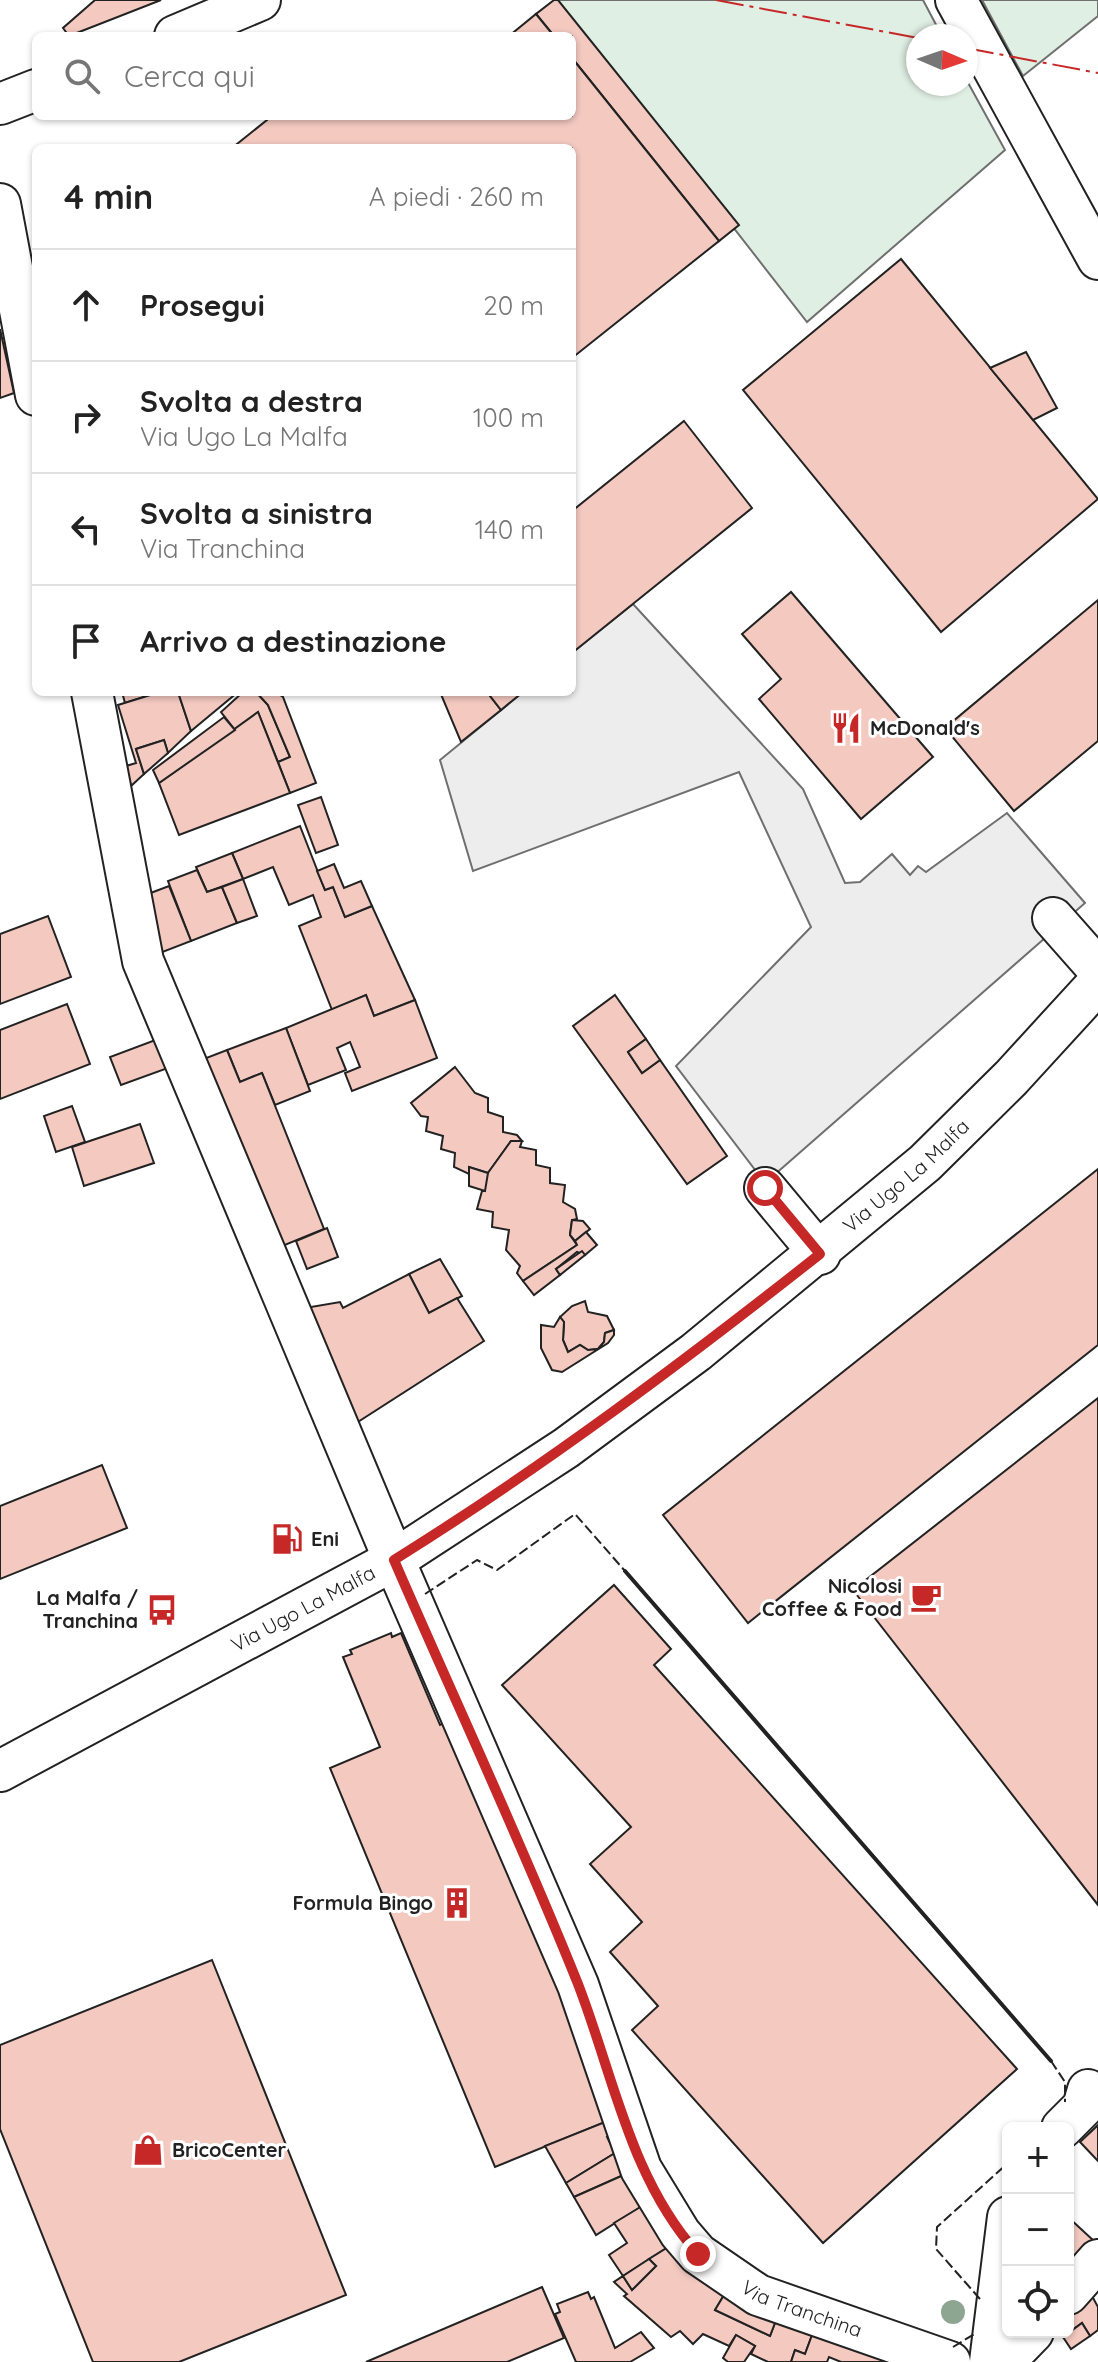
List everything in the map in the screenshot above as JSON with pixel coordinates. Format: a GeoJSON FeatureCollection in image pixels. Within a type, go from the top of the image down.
{"type":"FeatureCollection","features":[{"type":"Feature","properties":{"kind":"street"},"geometry":{"type":"LineString","coordinates":[[184,32],[260,0]]}},
{"type":"Feature","properties":{"kind":"street"},"geometry":{"type":"LineString","coordinates":[[956,0],[1098,259]]}},
{"type":"Feature","properties":{"kind":"street"},"geometry":{"type":"LineString","coordinates":[[0,104],[32,92]]}},
{"type":"Feature","properties":{"kind":"street"},"geometry":{"type":"LineString","coordinates":[[0,204],[32,374]]}},
{"type":"Feature","properties":{"kind":"street","name":"Via Tranchina"},"geometry":{"type":"LineString","coordinates":[[93,696],[143,961],[394,1560],[578,1985],[641,2169],[680,2233],[698,2254],[758,2295],[950,2362]]}},
{"type":"Feature","properties":{"kind":"street"},"geometry":{"type":"LineString","coordinates":[[1053,918],[1098,969]]}},
{"type":"Feature","properties":{"kind":"street","name":"Via Ugo La Malfa"},"geometry":{"type":"LineString","coordinates":[[0,1771],[394,1560],[566,1448],[696,1352],[820,1254],[925,1163],[1011,1078],[1098,983]]}},
{"type":"Feature","properties":{"kind":"street"},"geometry":{"type":"LineString","coordinates":[[765,1188],[820,1254]]}},
{"type":"Feature","properties":{"kind":"street"},"geometry":{"type":"LineString","coordinates":[[1068,2122],[1083,2107],[1088,2090]]}},
{"type":"Feature","properties":{"kind":"street"},"geometry":{"type":"LineString","coordinates":[[1074,2287],[1098,2260]]}},
{"type":"Feature","properties":{"kind":"street"},"geometry":{"type":"LineString","coordinates":[[990,2362],[1002,2265]]}},
{"type":"Feature","properties":{"kind":"street"},"geometry":{"type":"LineString","coordinates":[[1004,2362],[1027,2338]]}},
{"type":"Feature","properties":{"kind":"green space"},"geometry":{"type":"Polygon","coordinates":[[[556,0],[923,0],[936,24],[906,24],[906,96],[975,96],[1005,150],[807,322],[556,0]]]}},
{"type":"Feature","properties":{"kind":"green space"},"geometry":{"type":"Polygon","coordinates":[[[982,0],[1098,0],[1098,16],[1023,76],[982,0]]]}},
{"type":"Feature","properties":{"kind":"shaded area"},"geometry":{"type":"Polygon","coordinates":[[[633,604],[803,789],[845,883],[860,882],[892,854],[910,875],[918,866],[926,872],[1007,813],[1085,903],[765,1183],[676,1066],[811,927],[739,772],[473,871],[440,760],[518,696],[576,696],[576,650],[633,604]]]}},
{"type":"Feature","properties":{"kind":"building"},"geometry":{"type":"Polygon","coordinates":[[[95,0],[161,0],[79,32],[66,32],[63,28],[95,0]]]}},
{"type":"Feature","properties":{"kind":"building"},"geometry":{"type":"Polygon","coordinates":[[[558,0],[739,225],[719,241],[576,63],[576,32],[551,32],[536,14],[558,0]]]}},
{"type":"Feature","properties":{"kind":"building"},"geometry":{"type":"Polygon","coordinates":[[[536,14],[551,32],[514,32],[536,14]]]}},
{"type":"Feature","properties":{"kind":"building"},"geometry":{"type":"Polygon","coordinates":[[[576,63],[719,241],[576,355],[576,144],[237,144],[267,120],[576,120],[576,63]]]}},
{"type":"Feature","properties":{"kind":"building"},"geometry":{"type":"Polygon","coordinates":[[[901,259],[1098,499],[941,632],[743,390],[901,259]]]}},
{"type":"Feature","properties":{"kind":"building"},"geometry":{"type":"Polygon","coordinates":[[[0,329],[14,393],[0,398],[0,329]]]}},
{"type":"Feature","properties":{"kind":"building"},"geometry":{"type":"Polygon","coordinates":[[[1026,352],[1057,408],[1033,420],[990,368],[1026,352]]]}},
{"type":"Feature","properties":{"kind":"building"},"geometry":{"type":"Polygon","coordinates":[[[684,421],[752,508],[576,650],[576,508],[684,421]]]}},
{"type":"Feature","properties":{"kind":"building","name":"McDonald's"},"geometry":{"type":"Polygon","coordinates":[[[791,592],[933,757],[861,819],[759,699],[781,679],[742,634],[791,592]]]}},
{"type":"Feature","properties":{"kind":"building"},"geometry":{"type":"Polygon","coordinates":[[[1098,600],[1098,741],[1014,811],[945,728],[1098,600]]]}},
{"type":"Feature","properties":{"kind":"building"},"geometry":{"type":"Polygon","coordinates":[[[123,696],[147,696],[125,703],[123,696]]]}},
{"type":"Feature","properties":{"kind":"building"},"geometry":{"type":"Polygon","coordinates":[[[147,696],[179,696],[191,731],[168,753],[164,740],[136,749],[144,774],[131,786],[126,766],[136,763],[118,705],[147,696]]]}},
{"type":"Feature","properties":{"kind":"building"},"geometry":{"type":"Polygon","coordinates":[[[179,696],[233,696],[191,731],[179,696]]]}},
{"type":"Feature","properties":{"kind":"building"},"geometry":{"type":"Polygon","coordinates":[[[239,696],[260,696],[268,705],[290,757],[278,762],[258,712],[235,730],[221,712],[239,696]]]}},
{"type":"Feature","properties":{"kind":"building"},"geometry":{"type":"Polygon","coordinates":[[[260,696],[283,697],[316,783],[290,793],[278,762],[290,757],[268,705],[260,696]]]}},
{"type":"Feature","properties":{"kind":"building"},"geometry":{"type":"Polygon","coordinates":[[[442,696],[490,696],[501,710],[461,742],[442,696]]]}},
{"type":"Feature","properties":{"kind":"building"},"geometry":{"type":"Polygon","coordinates":[[[490,696],[518,696],[501,710],[490,696]]]}},
{"type":"Feature","properties":{"kind":"building"},"geometry":{"type":"Polygon","coordinates":[[[258,712],[290,793],[179,835],[159,783],[258,712]]]}},
{"type":"Feature","properties":{"kind":"building"},"geometry":{"type":"Polygon","coordinates":[[[224,717],[235,730],[159,783],[153,770],[224,717]]]}},
{"type":"Feature","properties":{"kind":"building"},"geometry":{"type":"Polygon","coordinates":[[[164,740],[168,753],[144,774],[136,749],[164,740]]]}},
{"type":"Feature","properties":{"kind":"building"},"geometry":{"type":"Polygon","coordinates":[[[321,797],[338,845],[316,853],[298,805],[321,797]]]}},
{"type":"Feature","properties":{"kind":"building"},"geometry":{"type":"Polygon","coordinates":[[[300,826],[325,890],[333,887],[345,917],[372,906],[415,1000],[374,1016],[366,995],[332,1010],[299,926],[321,917],[313,895],[289,905],[273,867],[243,879],[232,853],[300,826]]]}},
{"type":"Feature","properties":{"kind":"building"},"geometry":{"type":"Polygon","coordinates":[[[232,853],[243,879],[207,892],[196,867],[232,853]]]}},
{"type":"Feature","properties":{"kind":"building"},"geometry":{"type":"Polygon","coordinates":[[[334,864],[344,888],[361,881],[372,906],[345,917],[333,887],[325,890],[317,871],[334,864]]]}},
{"type":"Feature","properties":{"kind":"building"},"geometry":{"type":"Polygon","coordinates":[[[197,870],[207,892],[222,887],[237,923],[191,941],[168,881],[197,870]]]}},
{"type":"Feature","properties":{"kind":"building"},"geometry":{"type":"Polygon","coordinates":[[[243,879],[257,916],[237,923],[222,887],[243,879]]]}},
{"type":"Feature","properties":{"kind":"building"},"geometry":{"type":"Polygon","coordinates":[[[169,886],[191,941],[160,953],[148,894],[169,886]]]}},
{"type":"Feature","properties":{"kind":"building"},"geometry":{"type":"Polygon","coordinates":[[[48,916],[71,977],[0,1004],[0,934],[48,916]]]}},
{"type":"Feature","properties":{"kind":"building"},"geometry":{"type":"Polygon","coordinates":[[[366,995],[374,1016],[415,1000],[437,1058],[352,1091],[345,1073],[360,1067],[350,1042],[337,1048],[346,1070],[308,1085],[286,1028],[366,995]]]}},
{"type":"Feature","properties":{"kind":"building"},"geometry":{"type":"Polygon","coordinates":[[[615,995],[646,1039],[628,1052],[642,1073],[660,1060],[727,1156],[687,1184],[573,1026],[615,995]]]}},
{"type":"Feature","properties":{"kind":"building"},"geometry":{"type":"Polygon","coordinates":[[[67,1004],[90,1064],[0,1099],[0,1030],[67,1004]]]}},
{"type":"Feature","properties":{"kind":"building"},"geometry":{"type":"Polygon","coordinates":[[[286,1028],[310,1091],[275,1105],[262,1073],[240,1082],[227,1050],[286,1028]]]}},
{"type":"Feature","properties":{"kind":"building"},"geometry":{"type":"Polygon","coordinates":[[[158,1039],[168,1068],[121,1085],[110,1057],[158,1039]]]}},
{"type":"Feature","properties":{"kind":"building"},"geometry":{"type":"Polygon","coordinates":[[[646,1039],[660,1060],[642,1073],[628,1052],[646,1039]]]}},
{"type":"Feature","properties":{"kind":"building"},"geometry":{"type":"Polygon","coordinates":[[[227,1050],[240,1082],[262,1073],[324,1229],[275,1249],[201,1060],[227,1050]]]}},
{"type":"Feature","properties":{"kind":"building"},"geometry":{"type":"Polygon","coordinates":[[[455,1067],[475,1093],[488,1098],[488,1112],[503,1117],[503,1132],[517,1135],[522,1141],[511,1141],[488,1173],[469,1167],[469,1174],[454,1167],[455,1153],[441,1149],[443,1136],[426,1131],[428,1117],[421,1116],[411,1103],[455,1067]]]}},
{"type":"Feature","properties":{"kind":"building"},"geometry":{"type":"Polygon","coordinates":[[[72,1106],[85,1142],[56,1152],[44,1116],[72,1106]]]}},
{"type":"Feature","properties":{"kind":"building"},"geometry":{"type":"Polygon","coordinates":[[[140,1124],[154,1163],[84,1186],[72,1147],[140,1124]]]}},
{"type":"Feature","properties":{"kind":"building"},"geometry":{"type":"Polygon","coordinates":[[[511,1141],[522,1141],[520,1147],[536,1150],[536,1165],[550,1168],[550,1183],[565,1185],[563,1202],[575,1209],[577,1219],[572,1220],[570,1235],[577,1245],[523,1281],[517,1273],[520,1266],[506,1250],[509,1230],[492,1227],[493,1212],[477,1209],[482,1191],[485,1191],[485,1177],[511,1141]]]}},
{"type":"Feature","properties":{"kind":"building"},"geometry":{"type":"Polygon","coordinates":[[[469,1167],[488,1173],[485,1191],[469,1186],[469,1167]]]}},
{"type":"Feature","properties":{"kind":"building"},"geometry":{"type":"Polygon","coordinates":[[[1098,1169],[1098,1345],[748,1623],[663,1515],[1098,1169]]]}},
{"type":"Feature","properties":{"kind":"building"},"geometry":{"type":"Polygon","coordinates":[[[572,1220],[583,1221],[590,1229],[575,1241],[570,1235],[572,1220]]]}},
{"type":"Feature","properties":{"kind":"building"},"geometry":{"type":"Polygon","coordinates":[[[327,1228],[338,1257],[307,1269],[296,1241],[327,1228]]]}},
{"type":"Feature","properties":{"kind":"building"},"geometry":{"type":"Polygon","coordinates":[[[586,1232],[597,1245],[585,1255],[577,1252],[556,1269],[560,1275],[534,1295],[523,1281],[577,1245],[575,1241],[586,1232]]]}},
{"type":"Feature","properties":{"kind":"building"},"geometry":{"type":"Polygon","coordinates":[[[582,1251],[585,1255],[560,1275],[556,1269],[582,1251]]]}},
{"type":"Feature","properties":{"kind":"building"},"geometry":{"type":"Polygon","coordinates":[[[440,1259],[462,1296],[429,1313],[409,1274],[440,1259]]]}},
{"type":"Feature","properties":{"kind":"building"},"geometry":{"type":"Polygon","coordinates":[[[409,1274],[429,1313],[457,1298],[484,1341],[350,1427],[305,1308],[340,1302],[343,1308],[409,1274]]]}},
{"type":"Feature","properties":{"kind":"building"},"geometry":{"type":"Polygon","coordinates":[[[585,1301],[588,1312],[607,1316],[614,1330],[605,1333],[604,1342],[598,1349],[588,1350],[580,1345],[568,1352],[563,1340],[564,1322],[560,1317],[572,1306],[585,1301]]]}},
{"type":"Feature","properties":{"kind":"building"},"geometry":{"type":"Polygon","coordinates":[[[560,1317],[564,1322],[563,1340],[568,1352],[580,1345],[588,1350],[598,1349],[604,1342],[605,1333],[614,1330],[614,1335],[608,1343],[562,1372],[552,1370],[541,1348],[541,1325],[554,1327],[560,1317]]]}},
{"type":"Feature","properties":{"kind":"building"},"geometry":{"type":"Polygon","coordinates":[[[1098,1398],[1098,1905],[853,1590],[1098,1398]]]}},
{"type":"Feature","properties":{"kind":"building"},"geometry":{"type":"Polygon","coordinates":[[[102,1465],[127,1528],[0,1579],[0,1506],[102,1465]]]}},
{"type":"Feature","properties":{"kind":"building"},"geometry":{"type":"Polygon","coordinates":[[[614,1585],[671,1649],[654,1665],[1017,2069],[823,2243],[632,2030],[658,2006],[610,1952],[642,1922],[590,1864],[631,1827],[502,1685],[614,1585]]]}},
{"type":"Feature","properties":{"kind":"building","name":"Formula Bingo"},"geometry":{"type":"Polygon","coordinates":[[[391,1633],[392,1637],[401,1633],[440,1725],[450,1720],[586,2037],[610,2120],[495,2167],[330,1768],[380,1747],[343,1657],[352,1654],[350,1650],[391,1633]]]}},
{"type":"Feature","properties":{"kind":"building","name":"BricoCenter"},"geometry":{"type":"Polygon","coordinates":[[[212,1960],[346,2295],[179,2362],[93,2362],[0,2129],[0,2045],[212,1960]]]}},
{"type":"Feature","properties":{"kind":"building"},"geometry":{"type":"Polygon","coordinates":[[[610,2120],[613,2134],[607,2137],[615,2153],[566,2183],[545,2146],[610,2120]]]}},
{"type":"Feature","properties":{"kind":"building"},"geometry":{"type":"Polygon","coordinates":[[[1098,2125],[1098,2161],[1080,2142],[1098,2125]]]}},
{"type":"Feature","properties":{"kind":"building"},"geometry":{"type":"Polygon","coordinates":[[[615,2153],[628,2173],[574,2197],[566,2183],[615,2153]]]}},
{"type":"Feature","properties":{"kind":"building"},"geometry":{"type":"Polygon","coordinates":[[[628,2173],[647,2203],[596,2235],[574,2197],[628,2173]]]}},
{"type":"Feature","properties":{"kind":"building"},"geometry":{"type":"Polygon","coordinates":[[[647,2203],[673,2244],[623,2276],[609,2255],[627,2243],[614,2223],[647,2203]]]}},
{"type":"Feature","properties":{"kind":"building"},"geometry":{"type":"Polygon","coordinates":[[[1074,2223],[1094,2241],[1074,2263],[1074,2223]]]}},
{"type":"Feature","properties":{"kind":"building"},"geometry":{"type":"Polygon","coordinates":[[[673,2244],[727,2290],[715,2310],[770,2336],[778,2315],[815,2327],[805,2354],[795,2350],[791,2362],[768,2362],[751,2354],[755,2346],[736,2335],[729,2346],[703,2334],[693,2344],[680,2331],[671,2337],[624,2296],[627,2294],[614,2282],[623,2276],[632,2290],[656,2266],[649,2259],[673,2244]]]}},
{"type":"Feature","properties":{"kind":"building"},"geometry":{"type":"Polygon","coordinates":[[[649,2259],[656,2266],[632,2290],[623,2276],[649,2259]]]}},
{"type":"Feature","properties":{"kind":"building"},"geometry":{"type":"Polygon","coordinates":[[[1086,2285],[1098,2307],[1098,2330],[1090,2336],[1082,2323],[1074,2329],[1074,2298],[1086,2285]]]}},
{"type":"Feature","properties":{"kind":"building"},"geometry":{"type":"Polygon","coordinates":[[[542,2287],[564,2338],[507,2362],[366,2362],[542,2287]]]}},
{"type":"Feature","properties":{"kind":"building"},"geometry":{"type":"Polygon","coordinates":[[[727,2290],[778,2315],[770,2336],[715,2310],[727,2290]]]}},
{"type":"Feature","properties":{"kind":"building"},"geometry":{"type":"Polygon","coordinates":[[[588,2292],[591,2299],[594,2297],[615,2348],[641,2332],[654,2348],[630,2362],[576,2362],[555,2314],[560,2312],[557,2304],[588,2292]]]}},
{"type":"Feature","properties":{"kind":"building"},"geometry":{"type":"Polygon","coordinates":[[[1082,2323],[1090,2336],[1071,2349],[1064,2338],[1074,2338],[1074,2329],[1082,2323]]]}},
{"type":"Feature","properties":{"kind":"building"},"geometry":{"type":"Polygon","coordinates":[[[815,2327],[918,2362],[841,2362],[829,2357],[827,2362],[791,2362],[795,2350],[805,2354],[815,2327]]]}},
{"type":"Feature","properties":{"kind":"building"},"geometry":{"type":"Polygon","coordinates":[[[736,2335],[755,2346],[744,2362],[728,2362],[723,2358],[736,2335]]]}},
{"type":"Feature","properties":{"kind":"fence"},"geometry":{"type":"LineString","coordinates":[[425,1594],[477,1560],[497,1570],[575,1514],[625,1571]]}},
{"type":"Feature","properties":{"kind":"fence"},"geometry":{"type":"LineString","coordinates":[[1051,2061],[1065,2082],[1065,2102]]}},
{"type":"Feature","properties":{"kind":"fence"},"geometry":{"type":"LineString","coordinates":[[980,2299],[936,2249],[937,2227],[1002,2168]]}},
{"type":"Feature","properties":{"kind":"fence"},"geometry":{"type":"LineString","coordinates":[[953,2347],[976,2333]]}},
{"type":"Feature","properties":{"kind":"wall"},"geometry":{"type":"LineString","coordinates":[[625,1571],[1051,2061]]}},
{"type":"Feature","properties":{"kind":"power"},"geometry":{"type":"LineString","coordinates":[[716,0],[906,36]]}},
{"type":"Feature","properties":{"kind":"power"},"geometry":{"type":"LineString","coordinates":[[978,50],[1098,73]]}},
{"type":"Feature","properties":{"kind":"place","name":"McDonald's"},"geometry":{"type":"Point","coordinates":[846,728]}},
{"type":"Feature","properties":{"kind":"place","name":"Eni"},"geometry":{"type":"Point","coordinates":[287,1539]}},
{"type":"Feature","properties":{"kind":"place","name":"Nicolosi Coffee & Food"},"geometry":{"type":"Point","coordinates":[926,1597]}},
{"type":"Feature","properties":{"kind":"place","name":"La Malfa / Tranchina"},"geometry":{"type":"Point","coordinates":[162,1610]}},
{"type":"Feature","properties":{"kind":"place","name":"Formula Bingo"},"geometry":{"type":"Point","coordinates":[457,1903]}},
{"type":"Feature","properties":{"kind":"place","name":"BricoCenter"},"geometry":{"type":"Point","coordinates":[148,2150]}},
{"type":"Feature","properties":{"kind":"route"},"geometry":{"type":"LineString","coordinates":[[698,2254],[680,2233],[641,2169],[578,1985],[394,1560],[566,1448],[696,1352],[820,1254],[765,1188]]}}]}
